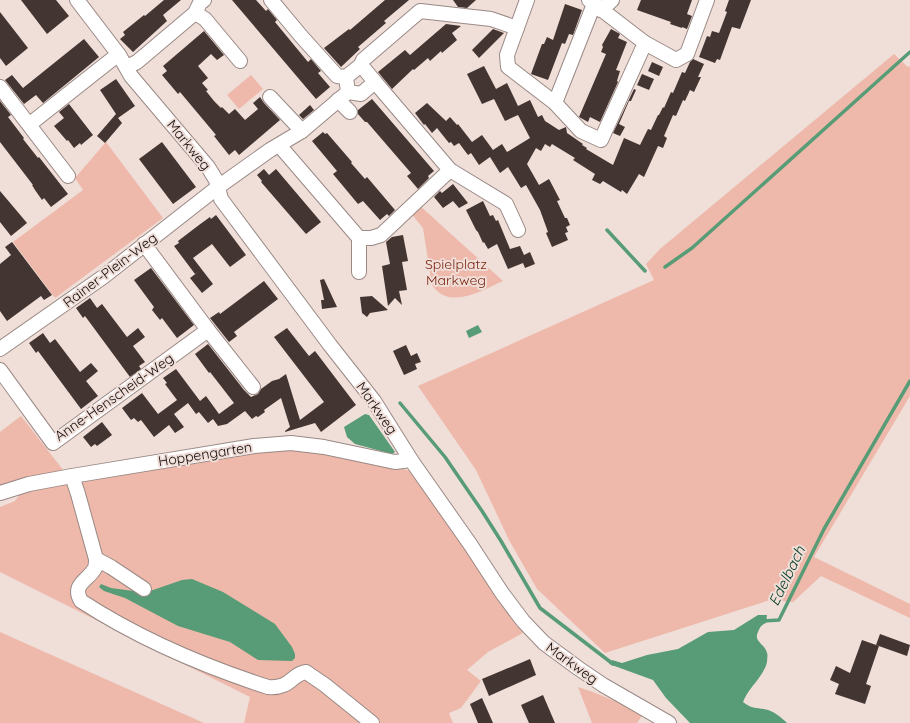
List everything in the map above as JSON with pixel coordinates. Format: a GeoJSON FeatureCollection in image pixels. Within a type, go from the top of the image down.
{"type":"FeatureCollection","features":[{"type":"Feature","properties":{"kind":"street","name":"Markweg"},"geometry":{"type":"LineString","coordinates":[[77,0],[119,55],[131,76],[208,167],[218,187],[221,199],[330,345],[374,401],[411,460],[470,544],[502,593],[523,621],[544,643],[584,673],[669,723]]}},
{"type":"Feature","properties":{"kind":"street"},"geometry":{"type":"LineString","coordinates":[[127,67],[137,62],[195,13],[200,3],[204,0]]}},
{"type":"Feature","properties":{"kind":"street"},"geometry":{"type":"LineString","coordinates":[[271,0],[337,76],[346,77]]}},
{"type":"Feature","properties":{"kind":"street"},"geometry":{"type":"LineString","coordinates":[[528,0],[507,54],[508,67],[555,103],[581,131],[601,140],[645,43]]}},
{"type":"Feature","properties":{"kind":"street"},"geometry":{"type":"LineString","coordinates":[[595,5],[612,0]]}},
{"type":"Feature","properties":{"kind":"street"},"geometry":{"type":"LineString","coordinates":[[595,5],[645,43],[676,60],[687,54],[707,0]]}},
{"type":"Feature","properties":{"kind":"street"},"geometry":{"type":"LineString","coordinates":[[555,103],[595,5]]}},
{"type":"Feature","properties":{"kind":"street"},"geometry":{"type":"LineString","coordinates":[[350,112],[343,96],[346,77],[420,10],[491,18],[517,28]]}},
{"type":"Feature","properties":{"kind":"street"},"geometry":{"type":"LineString","coordinates":[[195,13],[205,19],[240,61]]}},
{"type":"Feature","properties":{"kind":"street"},"geometry":{"type":"LineString","coordinates":[[30,124],[119,55]]}},
{"type":"Feature","properties":{"kind":"street"},"geometry":{"type":"LineString","coordinates":[[361,65],[450,170],[506,204],[518,230]]}},
{"type":"Feature","properties":{"kind":"street"},"geometry":{"type":"LineString","coordinates":[[343,96],[361,94],[375,82]]}},
{"type":"Feature","properties":{"kind":"street"},"geometry":{"type":"LineString","coordinates":[[0,87],[30,124],[68,176]]}},
{"type":"Feature","properties":{"kind":"street","name":"Rainer-Plein-Weg"},"geometry":{"type":"LineString","coordinates":[[0,349],[103,277],[218,187],[302,131],[343,96]]}},
{"type":"Feature","properties":{"kind":"street"},"geometry":{"type":"LineString","coordinates":[[270,97],[302,131]]}},
{"type":"Feature","properties":{"kind":"street"},"geometry":{"type":"LineString","coordinates":[[279,145],[358,238],[359,272]]}},
{"type":"Feature","properties":{"kind":"street"},"geometry":{"type":"LineString","coordinates":[[358,238],[371,238],[381,235],[450,170]]}},
{"type":"Feature","properties":{"kind":"street"},"geometry":{"type":"LineString","coordinates":[[144,244],[252,387]]}},
{"type":"Feature","properties":{"kind":"street","name":"Anne-Henscheid-Weg"},"geometry":{"type":"LineString","coordinates":[[0,370],[53,443],[208,330]]}},
{"type":"Feature","properties":{"kind":"street","name":"Hoppengarten"},"geometry":{"type":"LineString","coordinates":[[0,493],[29,484],[72,476],[254,446],[291,444],[324,447],[395,462],[411,460]]}},
{"type":"Feature","properties":{"kind":"street"},"geometry":{"type":"LineString","coordinates":[[72,476],[96,559],[94,570],[82,582],[79,588],[79,596],[81,601],[149,640],[228,672],[268,686],[276,687],[284,685],[302,672],[306,672],[325,685],[372,723]]}},
{"type":"Feature","properties":{"kind":"street"},"geometry":{"type":"LineString","coordinates":[[96,559],[144,589]]}},
{"type":"Feature","properties":{"kind":"green space"},"geometry":{"type":"Polygon","coordinates":[[[894,54],[908,67],[910,66],[910,396],[814,557],[910,604],[910,618],[821,576],[793,602],[770,600],[605,653],[537,589],[509,540],[476,470],[418,386],[654,280],[646,264],[660,249],[894,54]]]}},
{"type":"Feature","properties":{"kind":"green space"},"geometry":{"type":"Polygon","coordinates":[[[251,75],[263,89],[239,109],[227,95],[251,75]]]}},
{"type":"Feature","properties":{"kind":"green space"},"geometry":{"type":"Polygon","coordinates":[[[106,142],[163,218],[55,298],[13,242],[83,190],[75,178],[106,142]]]}},
{"type":"Feature","properties":{"kind":"green space","name":"Spielplatz Markweg"},"geometry":{"type":"Polygon","coordinates":[[[419,205],[503,281],[476,293],[457,298],[447,297],[439,293],[432,285],[423,228],[411,213],[419,205]]]}},
{"type":"Feature","properties":{"kind":"green space"},"geometry":{"type":"Polygon","coordinates":[[[21,416],[67,475],[0,490],[0,432],[21,416]]]}},
{"type":"Feature","properties":{"kind":"green space"},"geometry":{"type":"Polygon","coordinates":[[[290,447],[394,466],[416,473],[523,633],[488,652],[467,670],[481,681],[461,708],[449,713],[453,723],[244,723],[250,697],[0,572],[0,507],[15,501],[22,491],[290,447]]]}},
{"type":"Feature","properties":{"kind":"green space"},"geometry":{"type":"Polygon","coordinates":[[[0,632],[204,723],[0,723],[0,632]]]}},
{"type":"Feature","properties":{"kind":"green space"},"geometry":{"type":"Polygon","coordinates":[[[578,687],[644,713],[637,723],[592,723],[578,687]]]}},
{"type":"Feature","properties":{"kind":"shaded area"},"geometry":{"type":"Polygon","coordinates":[[[478,325],[482,332],[469,338],[466,331],[478,325]]]}},
{"type":"Feature","properties":{"kind":"shaded area"},"geometry":{"type":"Polygon","coordinates":[[[365,414],[369,415],[395,452],[392,454],[355,444],[347,437],[344,427],[365,414]]]}},
{"type":"Feature","properties":{"kind":"shaded area"},"geometry":{"type":"Polygon","coordinates":[[[192,579],[223,592],[275,624],[292,647],[295,658],[292,661],[258,660],[230,642],[178,626],[125,598],[104,591],[99,587],[101,584],[111,588],[141,592],[153,590],[182,580],[192,579]]]}},
{"type":"Feature","properties":{"kind":"shaded area"},"geometry":{"type":"Polygon","coordinates":[[[758,615],[767,615],[766,623],[759,629],[757,638],[766,650],[767,662],[763,672],[748,692],[743,702],[752,707],[771,711],[787,723],[690,723],[666,698],[653,680],[609,664],[612,660],[622,663],[647,655],[678,649],[708,632],[734,630],[758,615]]]}},
{"type":"Feature","properties":{"kind":"building"},"geometry":{"type":"Polygon","coordinates":[[[21,0],[56,0],[69,16],[47,34],[21,0]]]}},
{"type":"Feature","properties":{"kind":"building"},"geometry":{"type":"Polygon","coordinates":[[[164,0],[181,0],[163,15],[167,21],[133,52],[120,39],[125,35],[123,32],[164,0]]]}},
{"type":"Feature","properties":{"kind":"building"},"geometry":{"type":"Polygon","coordinates":[[[232,0],[256,0],[266,11],[268,9],[277,20],[275,22],[308,62],[311,59],[321,71],[318,73],[330,87],[316,99],[232,0]]]}},
{"type":"Feature","properties":{"kind":"building"},"geometry":{"type":"Polygon","coordinates":[[[385,0],[409,0],[384,21],[386,23],[358,47],[360,49],[341,67],[324,48],[349,29],[350,30],[385,0]]]}},
{"type":"Feature","properties":{"kind":"building"},"geometry":{"type":"Polygon","coordinates":[[[453,0],[476,0],[467,8],[458,7],[453,0]]]}},
{"type":"Feature","properties":{"kind":"building"},"geometry":{"type":"Polygon","coordinates":[[[641,0],[692,0],[687,14],[692,16],[687,29],[670,24],[671,22],[637,10],[641,0]]]}},
{"type":"Feature","properties":{"kind":"building"},"geometry":{"type":"Polygon","coordinates":[[[729,0],[751,0],[740,29],[732,27],[720,60],[717,59],[715,63],[699,57],[707,36],[710,37],[712,31],[719,33],[727,12],[725,11],[729,0]]]}},
{"type":"Feature","properties":{"kind":"building"},"geometry":{"type":"Polygon","coordinates":[[[565,4],[582,10],[573,35],[569,34],[565,44],[562,43],[548,80],[531,74],[542,44],[544,44],[547,37],[553,40],[565,4]]]}},
{"type":"Feature","properties":{"kind":"building"},"geometry":{"type":"Polygon","coordinates":[[[0,12],[28,48],[6,66],[0,58],[0,12]]]}},
{"type":"Feature","properties":{"kind":"building"},"geometry":{"type":"Polygon","coordinates":[[[446,24],[461,26],[452,33],[457,40],[430,61],[428,58],[414,70],[413,69],[392,89],[378,72],[405,50],[410,55],[446,24]]]}},
{"type":"Feature","properties":{"kind":"building"},"geometry":{"type":"Polygon","coordinates":[[[493,29],[504,33],[479,58],[472,50],[493,29]]]}},
{"type":"Feature","properties":{"kind":"building"},"geometry":{"type":"Polygon","coordinates":[[[611,29],[620,34],[618,38],[627,42],[616,70],[620,71],[618,82],[600,122],[590,117],[588,122],[579,117],[606,54],[601,52],[603,47],[602,45],[611,29]]]}},
{"type":"Feature","properties":{"kind":"building"},"geometry":{"type":"Polygon","coordinates":[[[204,31],[224,55],[217,60],[211,54],[198,66],[208,78],[202,83],[214,101],[229,114],[235,109],[245,120],[258,109],[253,103],[260,97],[280,120],[239,155],[235,150],[229,155],[214,136],[216,135],[180,92],[178,94],[162,75],[167,71],[163,66],[204,31]]]}},
{"type":"Feature","properties":{"kind":"building"},"geometry":{"type":"Polygon","coordinates":[[[84,39],[99,57],[43,103],[36,95],[24,104],[5,80],[12,75],[23,88],[84,39]]]}},
{"type":"Feature","properties":{"kind":"building"},"geometry":{"type":"Polygon","coordinates":[[[693,59],[704,64],[698,77],[701,77],[694,92],[690,90],[685,101],[683,100],[676,116],[673,115],[664,136],[667,138],[663,148],[658,146],[644,177],[639,174],[627,194],[603,181],[600,184],[592,180],[595,174],[573,160],[575,158],[552,144],[550,147],[545,144],[541,151],[536,148],[527,164],[539,185],[549,179],[560,200],[557,201],[570,225],[566,227],[568,232],[565,233],[568,240],[552,247],[546,233],[548,232],[540,210],[526,185],[521,188],[508,167],[500,173],[490,157],[479,165],[471,153],[468,155],[459,143],[454,146],[451,142],[449,143],[437,128],[432,133],[415,113],[427,103],[446,121],[450,117],[457,125],[458,124],[472,142],[482,135],[493,150],[502,144],[507,152],[530,138],[518,115],[505,121],[494,99],[482,104],[467,74],[484,66],[496,89],[507,83],[518,106],[530,100],[538,117],[542,115],[545,121],[559,130],[566,127],[567,133],[583,144],[582,145],[587,148],[586,149],[613,165],[624,138],[640,145],[648,129],[651,130],[658,115],[663,107],[664,108],[671,92],[673,93],[682,72],[685,73],[693,59]]]}},
{"type":"Feature","properties":{"kind":"building"},"geometry":{"type":"Polygon","coordinates":[[[652,62],[663,67],[659,76],[648,71],[652,62]]]}},
{"type":"Feature","properties":{"kind":"building"},"geometry":{"type":"Polygon","coordinates":[[[642,74],[654,79],[649,90],[637,85],[642,74]]]}},
{"type":"Feature","properties":{"kind":"building"},"geometry":{"type":"Polygon","coordinates":[[[116,79],[135,106],[118,118],[122,123],[105,143],[97,136],[116,114],[100,90],[116,79]]]}},
{"type":"Feature","properties":{"kind":"building"},"geometry":{"type":"Polygon","coordinates":[[[634,89],[636,90],[631,101],[629,101],[619,124],[625,127],[620,136],[613,133],[634,89]]]}},
{"type":"Feature","properties":{"kind":"building"},"geometry":{"type":"Polygon","coordinates":[[[372,99],[434,171],[418,189],[407,176],[411,173],[367,122],[365,122],[358,114],[358,110],[372,99]]]}},
{"type":"Feature","properties":{"kind":"building"},"geometry":{"type":"Polygon","coordinates":[[[0,101],[11,115],[8,117],[24,138],[23,139],[68,194],[51,207],[44,198],[42,200],[33,185],[0,142],[0,101]]]}},
{"type":"Feature","properties":{"kind":"building"},"geometry":{"type":"Polygon","coordinates":[[[69,104],[93,135],[81,145],[80,143],[74,148],[54,126],[64,118],[59,112],[69,104]]]}},
{"type":"Feature","properties":{"kind":"building"},"geometry":{"type":"Polygon","coordinates":[[[310,105],[314,110],[303,119],[299,115],[310,105]]]}},
{"type":"Feature","properties":{"kind":"building"},"geometry":{"type":"Polygon","coordinates":[[[323,132],[325,134],[327,133],[365,179],[367,177],[395,210],[389,216],[387,214],[380,220],[363,201],[358,204],[333,174],[337,171],[312,141],[323,132]]]}},
{"type":"Feature","properties":{"kind":"building"},"geometry":{"type":"Polygon","coordinates":[[[162,142],[196,187],[173,204],[139,159],[162,142]]]}},
{"type":"Feature","properties":{"kind":"building"},"geometry":{"type":"Polygon","coordinates":[[[264,169],[269,175],[276,169],[321,222],[306,234],[261,182],[262,181],[257,175],[264,169]]]}},
{"type":"Feature","properties":{"kind":"building"},"geometry":{"type":"Polygon","coordinates":[[[453,184],[468,203],[459,208],[453,201],[443,208],[434,197],[440,191],[442,193],[453,184]]]}},
{"type":"Feature","properties":{"kind":"building"},"geometry":{"type":"Polygon","coordinates":[[[0,191],[27,223],[11,236],[0,222],[0,191]]]}},
{"type":"Feature","properties":{"kind":"building"},"geometry":{"type":"Polygon","coordinates":[[[483,201],[490,216],[493,215],[496,221],[498,220],[510,249],[520,246],[524,255],[530,252],[535,264],[525,268],[523,263],[508,269],[497,244],[488,249],[484,242],[483,243],[466,210],[483,201]]]}},
{"type":"Feature","properties":{"kind":"building"},"geometry":{"type":"Polygon","coordinates":[[[216,215],[246,255],[230,267],[212,244],[193,258],[213,284],[202,293],[190,278],[198,272],[195,274],[174,246],[179,243],[178,241],[199,225],[210,217],[211,219],[216,215]]]}},
{"type":"Feature","properties":{"kind":"building"},"geometry":{"type":"Polygon","coordinates":[[[403,235],[408,261],[402,262],[407,290],[399,291],[402,305],[395,298],[388,306],[382,266],[390,264],[386,242],[392,237],[403,235]]]}},
{"type":"Feature","properties":{"kind":"building"},"geometry":{"type":"Polygon","coordinates":[[[12,242],[52,295],[44,300],[41,296],[7,321],[0,311],[0,264],[11,255],[5,247],[12,242]]]}},
{"type":"Feature","properties":{"kind":"building"},"geometry":{"type":"Polygon","coordinates":[[[151,268],[194,325],[177,338],[162,318],[160,320],[152,310],[154,307],[134,280],[151,268]]]}},
{"type":"Feature","properties":{"kind":"building"},"geometry":{"type":"Polygon","coordinates":[[[324,279],[337,307],[322,309],[321,300],[324,300],[320,280],[324,279]]]}},
{"type":"Feature","properties":{"kind":"building"},"geometry":{"type":"Polygon","coordinates":[[[264,281],[278,299],[234,332],[237,336],[229,342],[210,318],[219,312],[220,314],[264,281]]]}},
{"type":"Feature","properties":{"kind":"building"},"geometry":{"type":"Polygon","coordinates":[[[372,296],[388,310],[370,313],[367,317],[362,313],[360,297],[372,296]]]}},
{"type":"Feature","properties":{"kind":"building"},"geometry":{"type":"Polygon","coordinates":[[[90,298],[97,308],[102,304],[127,337],[138,328],[145,337],[133,346],[145,362],[139,366],[141,369],[130,377],[85,316],[83,318],[76,308],[90,298]]]}},
{"type":"Feature","properties":{"kind":"building"},"geometry":{"type":"Polygon","coordinates":[[[287,328],[309,356],[315,351],[356,405],[321,432],[315,423],[285,432],[290,427],[281,398],[264,410],[265,412],[258,417],[256,416],[252,419],[245,411],[227,424],[218,426],[213,419],[208,423],[199,412],[196,414],[188,403],[174,414],[184,427],[175,433],[169,425],[154,437],[141,420],[138,422],[134,418],[131,420],[122,408],[142,393],[158,414],[177,400],[165,384],[167,383],[163,378],[176,369],[200,401],[206,396],[219,414],[234,403],[195,354],[208,344],[251,397],[258,394],[261,389],[272,381],[279,379],[286,374],[300,420],[324,402],[274,337],[287,328]]]}},
{"type":"Feature","properties":{"kind":"building"},"geometry":{"type":"Polygon","coordinates":[[[43,333],[50,343],[55,339],[80,372],[91,363],[98,371],[86,381],[98,396],[81,409],[38,351],[36,353],[29,343],[43,333]]]}},
{"type":"Feature","properties":{"kind":"building"},"geometry":{"type":"Polygon","coordinates":[[[406,345],[411,356],[417,353],[421,362],[415,364],[417,369],[404,375],[393,351],[406,345]]]}},
{"type":"Feature","properties":{"kind":"building"},"geometry":{"type":"Polygon","coordinates":[[[102,422],[112,435],[97,446],[95,444],[91,447],[83,437],[102,422]]]}},
{"type":"Feature","properties":{"kind":"building"},"geometry":{"type":"Polygon","coordinates":[[[880,634],[910,645],[907,656],[876,645],[880,634]]]}},
{"type":"Feature","properties":{"kind":"building"},"geometry":{"type":"Polygon","coordinates":[[[862,640],[879,646],[866,684],[871,686],[865,704],[835,694],[839,684],[830,680],[836,666],[850,673],[862,640]]]}},
{"type":"Feature","properties":{"kind":"building"},"geometry":{"type":"Polygon","coordinates":[[[530,659],[536,675],[489,696],[482,679],[530,659]]]}},
{"type":"Feature","properties":{"kind":"building"},"geometry":{"type":"Polygon","coordinates":[[[543,695],[555,723],[529,723],[521,705],[543,695]]]}},
{"type":"Feature","properties":{"kind":"building"},"geometry":{"type":"Polygon","coordinates":[[[482,698],[493,723],[478,723],[470,704],[482,698]]]}},
{"type":"Feature","properties":{"kind":"waterway"},"geometry":{"type":"LineString","coordinates":[[665,267],[692,248],[910,52]]}},
{"type":"Feature","properties":{"kind":"waterway"},"geometry":{"type":"LineString","coordinates":[[607,230],[645,271]]}},
{"type":"Feature","properties":{"kind":"waterway","name":"Edelbach"},"geometry":{"type":"LineString","coordinates":[[763,621],[779,620],[824,529],[910,381]]}},
{"type":"Feature","properties":{"kind":"waterway"},"geometry":{"type":"LineString","coordinates":[[400,403],[445,457],[482,511],[540,608],[613,664]]}}]}
